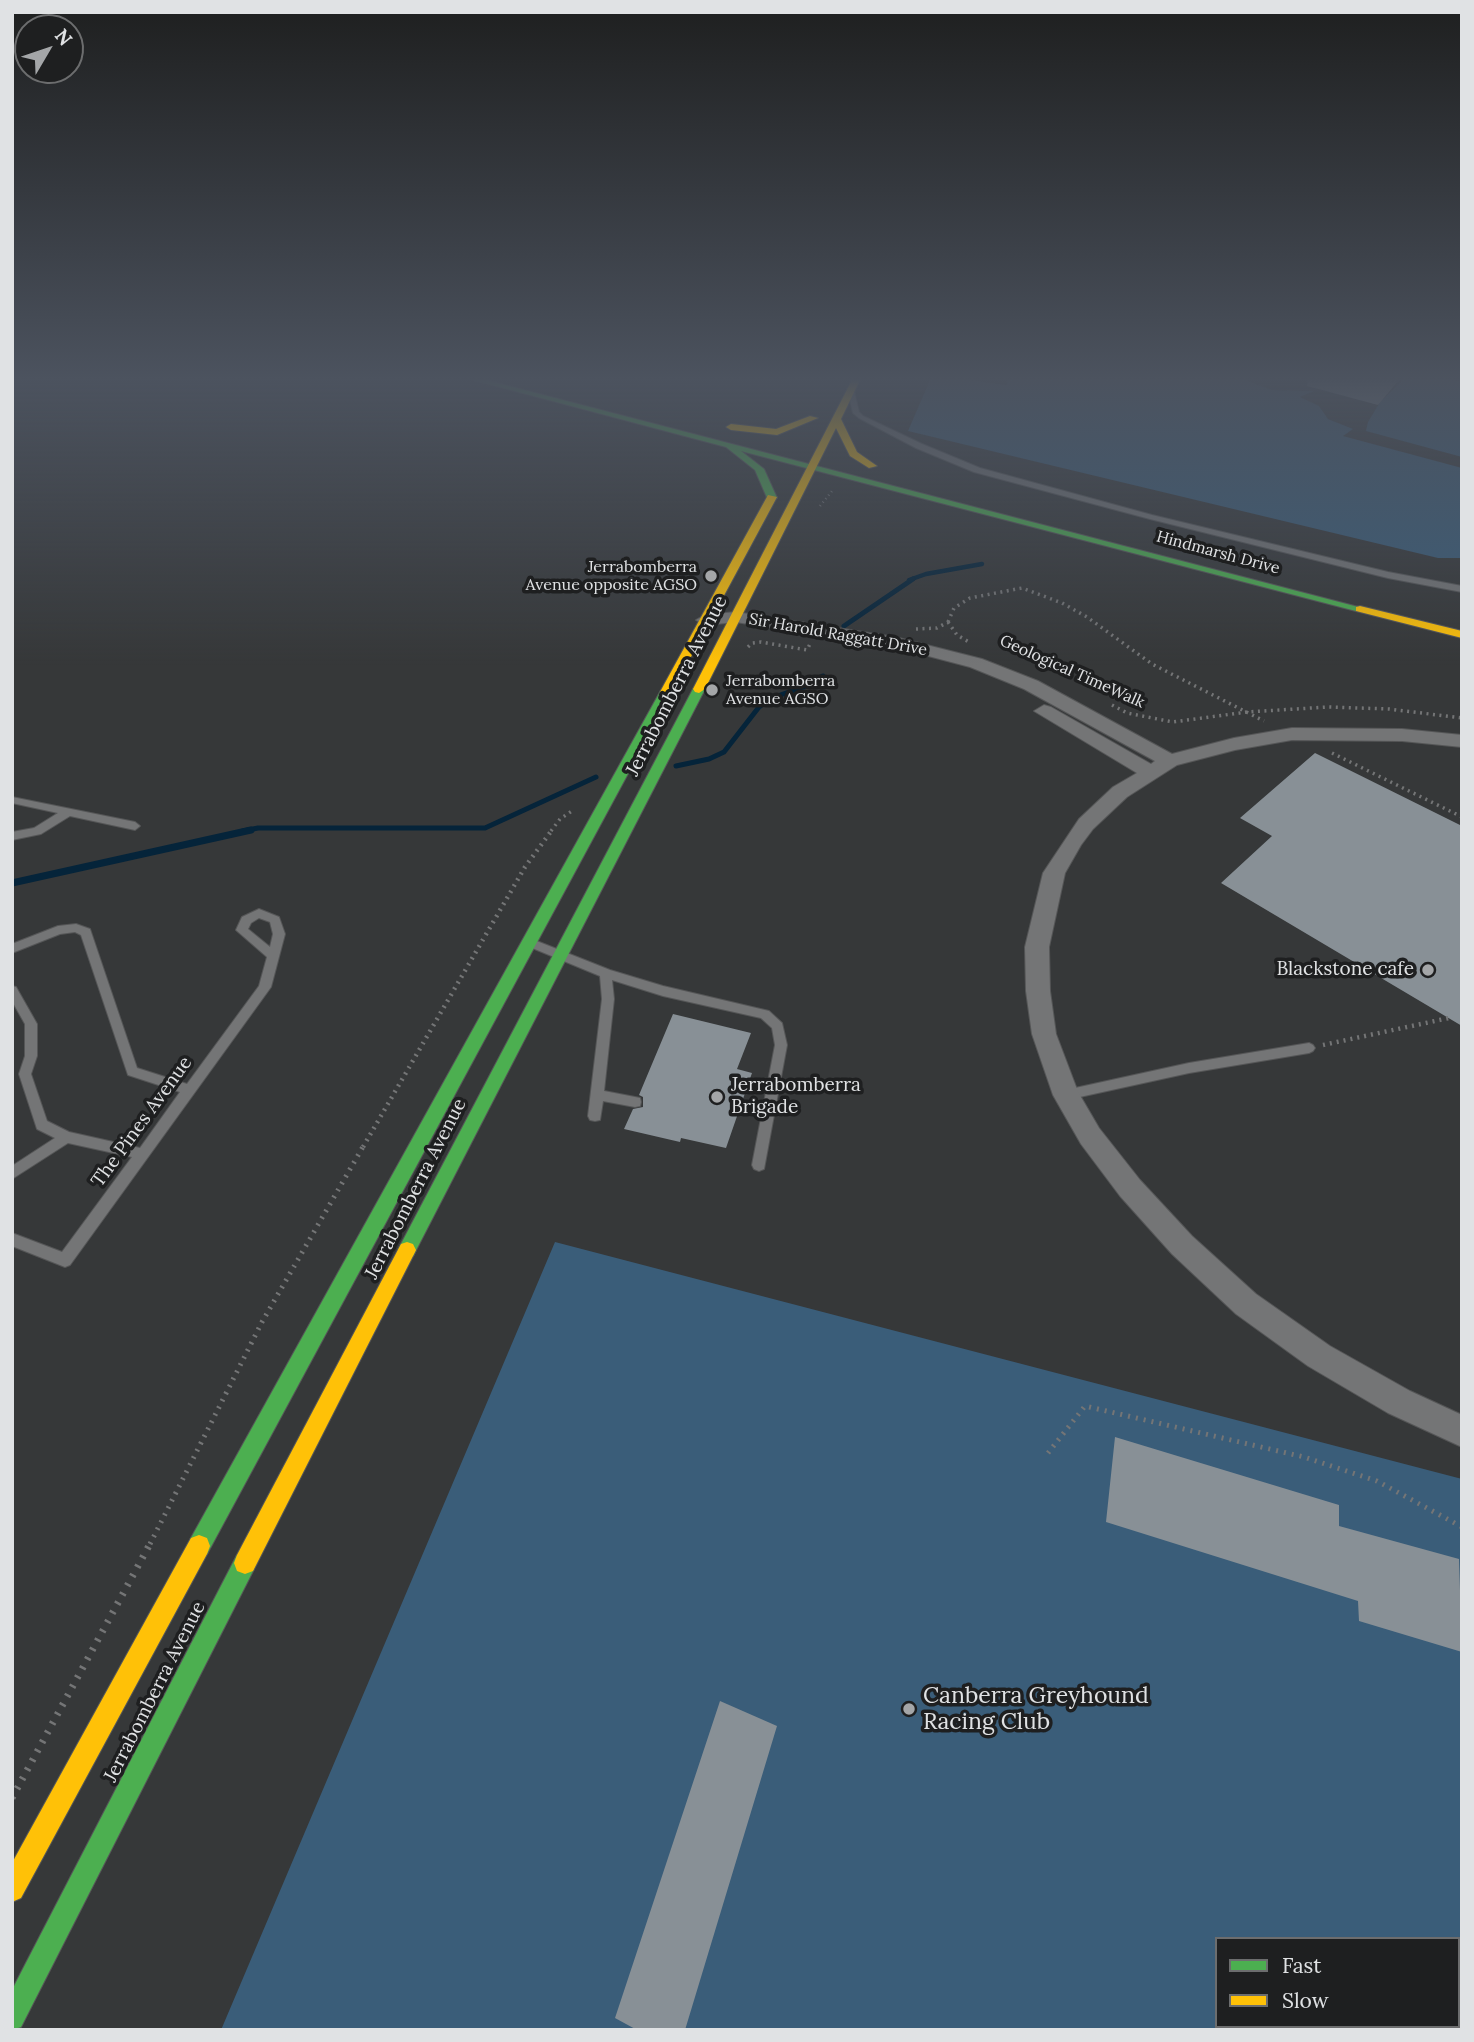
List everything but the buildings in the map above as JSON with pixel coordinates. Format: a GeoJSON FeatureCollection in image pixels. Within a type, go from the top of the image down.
{"type":"FeatureCollection","features":[{"type":"Feature","properties":{"kind":"main road"},"geometry":{"type":"LineString","coordinates":[[763,475],[772,498]]}},
{"type":"Feature","properties":{"kind":"main road","name":"Jerrabomberra Avenue"},"geometry":{"type":"LineString","coordinates":[[12,1889],[783,475]]}},
{"type":"Feature","properties":{"kind":"main road","name":"Jerrabomberra Avenue"},"geometry":{"type":"LineString","coordinates":[[12,2018],[810,475]]}},
{"type":"Feature","properties":{"kind":"main road","name":"Hindmarsh Drive"},"geometry":{"type":"LineString","coordinates":[[858,475],[878,483],[1462,635]]}},
{"type":"Feature","properties":{"kind":"main road","name":"Hindmarsh Drive"},"geometry":{"type":"LineString","coordinates":[[908,475],[1108,527]]}},
{"type":"Feature","properties":{"kind":"main road"},"geometry":{"type":"LineString","coordinates":[[800,494],[835,482],[878,483]]}},
{"type":"Feature","properties":{"kind":"main road"},"geometry":{"type":"LineString","coordinates":[[690,647],[719,651]]}},
{"type":"Feature","properties":{"kind":"main road"},"geometry":{"type":"LineString","coordinates":[[30,2017],[37,1967]]}},
{"type":"Feature","properties":{"kind":"street","name":"Sir Harold Raggatt Drive"},"geometry":{"type":"LineString","coordinates":[[705,620],[733,623],[892,655],[965,674],[1014,694],[1160,766]]}},
{"type":"Feature","properties":{"kind":"street"},"geometry":{"type":"LineString","coordinates":[[1456,743],[1365,733],[1292,734],[1234,744],[1160,766],[1121,792],[1086,824],[1054,873],[1037,947],[1038,991],[1044,1034],[1066,1095],[1090,1136],[1130,1188],[1182,1245],[1246,1304],[1319,1356],[1399,1402],[1462,1432]]}},
{"type":"Feature","properties":{"kind":"lane"},"geometry":{"type":"LineString","coordinates":[[997,475],[1163,520],[1388,575],[1462,589]]}},
{"type":"Feature","properties":{"kind":"lane"},"geometry":{"type":"LineString","coordinates":[[12,800],[135,826]]}},
{"type":"Feature","properties":{"kind":"lane"},"geometry":{"type":"LineString","coordinates":[[12,836],[37,831],[68,812]]}},
{"type":"Feature","properties":{"kind":"lane"},"geometry":{"type":"LineString","coordinates":[[12,949],[58,930],[76,928],[86,932],[132,1071],[189,1090]]}},
{"type":"Feature","properties":{"kind":"lane"},"geometry":{"type":"LineString","coordinates":[[529,942],[562,953],[606,973],[663,991],[765,1014],[778,1026],[782,1045],[759,1165]]}},
{"type":"Feature","properties":{"kind":"lane","name":"The Pines Avenue"},"geometry":{"type":"LineString","coordinates":[[12,1240],[65,1260],[265,987],[273,956]]}},
{"type":"Feature","properties":{"kind":"lane"},"geometry":{"type":"LineString","coordinates":[[595,1116],[608,999],[606,973]]}},
{"type":"Feature","properties":{"kind":"lane"},"geometry":{"type":"LineString","coordinates":[[12,990],[31,1024],[31,1056],[25,1074],[43,1125],[66,1137],[143,1154]]}},
{"type":"Feature","properties":{"kind":"lane"},"geometry":{"type":"LineString","coordinates":[[1066,1095],[1188,1068],[1309,1048]]}},
{"type":"Feature","properties":{"kind":"lane"},"geometry":{"type":"LineString","coordinates":[[597,1095],[635,1102]]}},
{"type":"Feature","properties":{"kind":"lane"},"geometry":{"type":"LineString","coordinates":[[12,1173],[66,1137]]}},
{"type":"Feature","properties":{"kind":"path"},"geometry":{"type":"LineString","coordinates":[[819,507],[832,487]]}},
{"type":"Feature","properties":{"kind":"path","name":"Geological TimeWalk"},"geometry":{"type":"LineString","coordinates":[[979,645],[957,635],[948,622],[954,608],[970,598],[1022,588],[1078,612],[1152,664],[1247,712]]}},
{"type":"Feature","properties":{"kind":"path"},"geometry":{"type":"LineString","coordinates":[[915,628],[929,629],[948,622]]}},
{"type":"Feature","properties":{"kind":"path","name":"Geological TimeWalk"},"geometry":{"type":"LineString","coordinates":[[1105,702],[1127,713],[1173,722],[1247,712],[1360,707],[1462,718]]}},
{"type":"Feature","properties":{"kind":"path"},"geometry":{"type":"LineString","coordinates":[[1330,752],[1462,817]]}},
{"type":"Feature","properties":{"kind":"path"},"geometry":{"type":"LineString","coordinates":[[12,1798],[85,1666],[269,1310],[525,867],[560,819],[579,806]]}},
{"type":"Feature","properties":{"kind":"path"},"geometry":{"type":"LineString","coordinates":[[1309,1048],[1449,1018]]}},
{"type":"Feature","properties":{"kind":"path"},"geometry":{"type":"LineString","coordinates":[[1048,1453],[1085,1406],[1304,1457],[1377,1481],[1462,1527]]}},
{"type":"Feature","properties":{"kind":"shaded area"},"geometry":{"type":"Polygon","coordinates":[[[1093,475],[1462,475],[1462,558],[1438,558],[1093,475]]]}},
{"type":"Feature","properties":{"kind":"shaded area","name":"Canberra Greyhound Racing Club"},"geometry":{"type":"Polygon","coordinates":[[[555,1242],[1462,1479],[1462,2030],[221,2030],[555,1242]]]}},
{"type":"Feature","properties":{"kind":"waterway"},"geometry":{"type":"LineString","coordinates":[[909,580],[926,574],[982,564]]}},
{"type":"Feature","properties":{"kind":"waterway"},"geometry":{"type":"LineString","coordinates":[[844,626],[913,579]]}},
{"type":"Feature","properties":{"kind":"waterway"},"geometry":{"type":"LineString","coordinates":[[676,766],[709,759],[724,752],[759,707],[769,699],[806,686],[823,676]]}},
{"type":"Feature","properties":{"kind":"waterway"},"geometry":{"type":"LineString","coordinates":[[243,831],[258,828],[485,828],[596,777]]}},
{"type":"Feature","properties":{"kind":"waterway"},"geometry":{"type":"LineString","coordinates":[[12,883],[251,830]]}},
{"type":"Feature","properties":{"kind":"traffic: fast"},"geometry":{"type":"LineString","coordinates":[[762,475],[772,498]]}},
{"type":"Feature","properties":{"kind":"traffic: fast"},"geometry":{"type":"LineString","coordinates":[[844,475],[1360,609]]}},
{"type":"Feature","properties":{"kind":"traffic: fast"},"geometry":{"type":"LineString","coordinates":[[407,1250],[699,689]]}},
{"type":"Feature","properties":{"kind":"traffic: fast"},"geometry":{"type":"LineString","coordinates":[[199,1546],[666,692]]}},
{"type":"Feature","properties":{"kind":"traffic: fast"},"geometry":{"type":"LineString","coordinates":[[12,2018],[245,1563]]}},
{"type":"Feature","properties":{"kind":"traffic: slow"},"geometry":{"type":"LineString","coordinates":[[699,689],[808,475]]}},
{"type":"Feature","properties":{"kind":"traffic: slow"},"geometry":{"type":"LineString","coordinates":[[666,692],[772,497]]}},
{"type":"Feature","properties":{"kind":"traffic: slow"},"geometry":{"type":"LineString","coordinates":[[1360,609],[1462,635]]}},
{"type":"Feature","properties":{"kind":"traffic: slow"},"geometry":{"type":"LineString","coordinates":[[245,1563],[407,1250]]}},
{"type":"Feature","properties":{"kind":"traffic: slow"},"geometry":{"type":"LineString","coordinates":[[12,1889],[199,1546]]}},
{"type":"Feature","properties":{"kind":"place","name":"Jerrabomberra Avenue opposite AGSO"},"geometry":{"type":"Point","coordinates":[711,576]}},
{"type":"Feature","properties":{"kind":"place","name":"Jerrabomberra Avenue AGSO"},"geometry":{"type":"Point","coordinates":[712,690]}},
{"type":"Feature","properties":{"kind":"place","name":"Blackstone cafe"},"geometry":{"type":"Point","coordinates":[1428,970]}},
{"type":"Feature","properties":{"kind":"place","name":"Jerrabomberra Brigade"},"geometry":{"type":"Point","coordinates":[717,1097]}},
{"type":"Feature","properties":{"kind":"place","name":"Canberra Greyhound Racing Club"},"geometry":{"type":"Point","coordinates":[909,1709]}}]}
